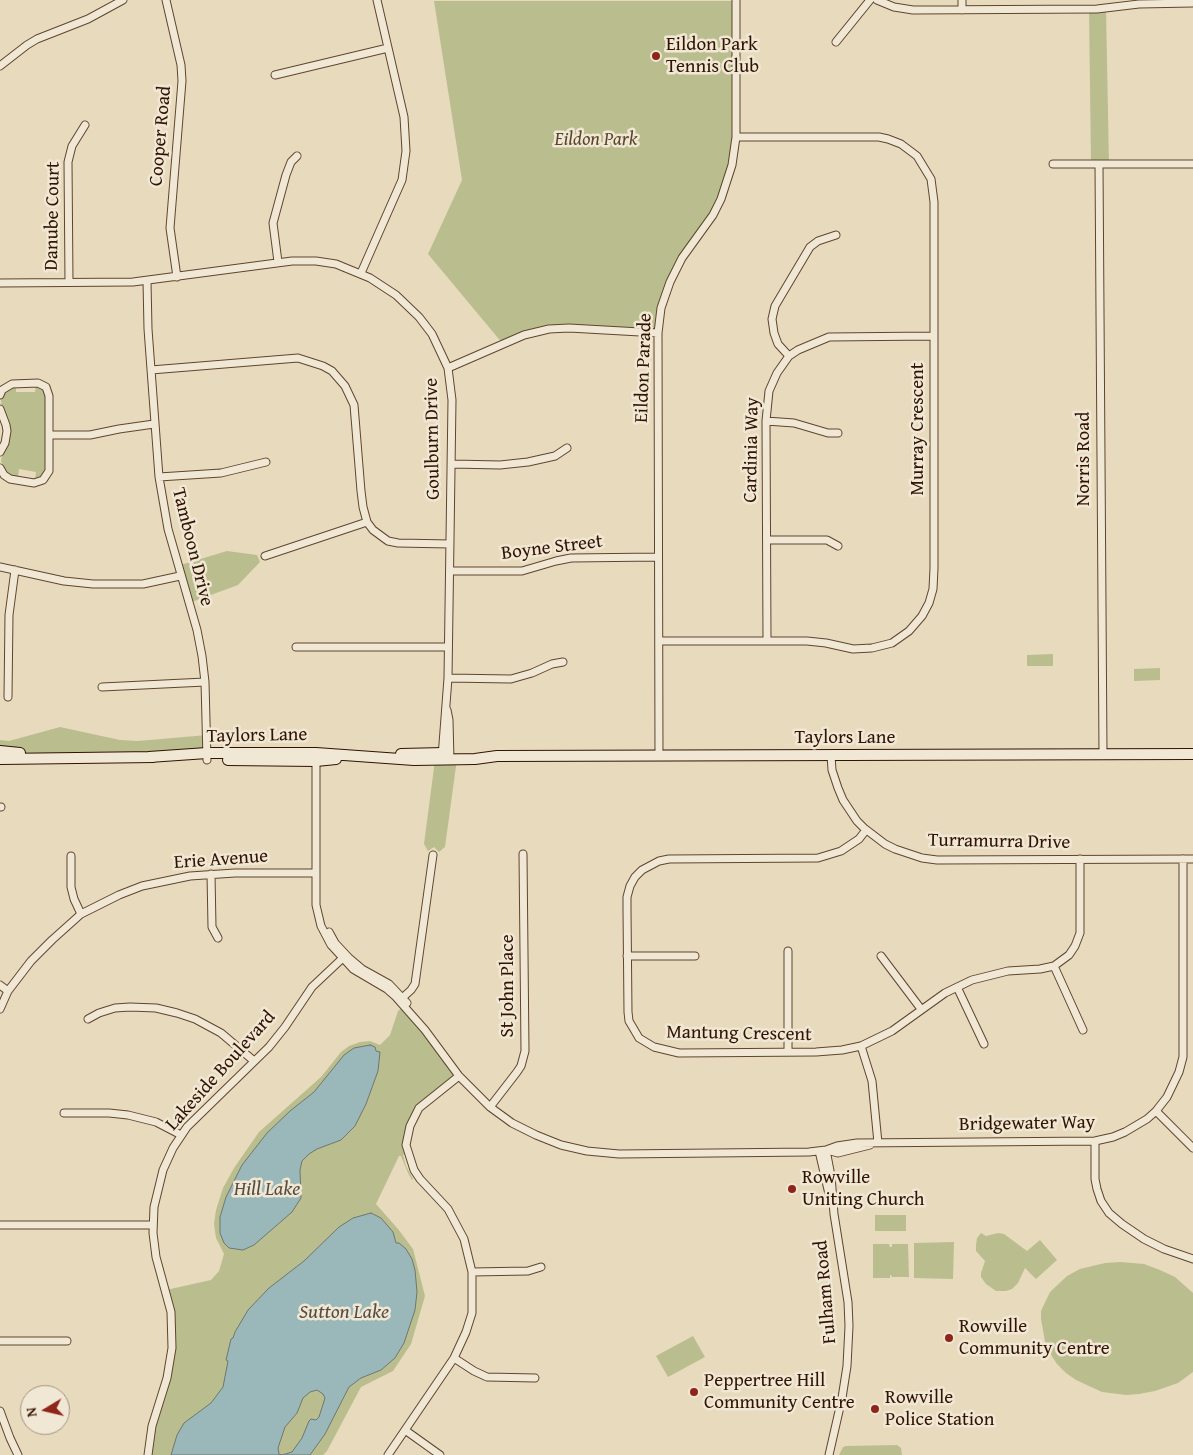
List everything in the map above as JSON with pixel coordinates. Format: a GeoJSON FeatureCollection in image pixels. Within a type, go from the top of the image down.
{"type":"FeatureCollection","features":[{"type":"Feature","properties":{"kind":"main road","name":"Taylors Lane"},"geometry":{"type":"LineString","coordinates":[[0,751],[66,757]]}},
{"type":"Feature","properties":{"kind":"main road","name":"Taylors Lane"},"geometry":{"type":"LineString","coordinates":[[0,759],[66,757],[378,757],[414,753],[446,756],[476,753],[498,756],[1193,754]]}},
{"type":"Feature","properties":{"kind":"street"},"geometry":{"type":"LineString","coordinates":[[1,61],[37,39],[88,19],[123,0]]}},
{"type":"Feature","properties":{"kind":"street","name":"Cooper Road"},"geometry":{"type":"LineString","coordinates":[[166,0],[182,73],[170,228],[177,277]]}},
{"type":"Feature","properties":{"kind":"street"},"geometry":{"type":"LineString","coordinates":[[361,273],[400,184],[405,165],[406,140],[404,117],[377,0]]}},
{"type":"Feature","properties":{"kind":"street","name":"Eildon Parade"},"geometry":{"type":"LineString","coordinates":[[659,756],[658,333],[664,294],[672,275],[713,215],[721,199],[732,165],[736,137],[736,0]]}},
{"type":"Feature","properties":{"kind":"street"},"geometry":{"type":"LineString","coordinates":[[836,42],[870,0]]}},
{"type":"Feature","properties":{"kind":"street"},"geometry":{"type":"LineString","coordinates":[[877,0],[900,9],[962,10],[1097,9],[1139,4],[1193,4]]}},
{"type":"Feature","properties":{"kind":"street"},"geometry":{"type":"LineString","coordinates":[[962,0],[962,10]]}},
{"type":"Feature","properties":{"kind":"street"},"geometry":{"type":"LineString","coordinates":[[275,75],[388,48]]}},
{"type":"Feature","properties":{"kind":"street","name":"Danube Court"},"geometry":{"type":"LineString","coordinates":[[68,282],[68,162],[72,146],[85,125]]}},
{"type":"Feature","properties":{"kind":"street","name":"Murray Crescent"},"geometry":{"type":"LineString","coordinates":[[659,641],[767,640],[816,642],[853,649],[872,648],[892,643],[909,631],[922,616],[929,603],[934,579],[933,190],[926,170],[917,156],[901,144],[878,137],[736,137]]}},
{"type":"Feature","properties":{"kind":"street"},"geometry":{"type":"LineString","coordinates":[[278,262],[273,222],[286,175],[291,162],[298,156]]}},
{"type":"Feature","properties":{"kind":"street"},"geometry":{"type":"LineString","coordinates":[[1053,164],[1193,164]]}},
{"type":"Feature","properties":{"kind":"street","name":"Norris Road"},"geometry":{"type":"LineString","coordinates":[[1099,164],[1103,754]]}},
{"type":"Feature","properties":{"kind":"street"},"geometry":{"type":"LineString","coordinates":[[789,356],[778,344],[774,333],[772,319],[775,306],[810,247],[818,241],[836,235]]}},
{"type":"Feature","properties":{"kind":"street","name":"Goulburn Drive"},"geometry":{"type":"LineString","coordinates":[[0,283],[147,281],[302,260],[322,262],[361,273],[396,295],[419,318],[432,334],[448,368],[452,400],[448,678],[447,707],[444,719],[446,756]]}},
{"type":"Feature","properties":{"kind":"street","name":"Tamboon Drive"},"geometry":{"type":"LineString","coordinates":[[147,281],[154,424],[159,478],[168,529],[196,630],[205,682],[207,757]]}},
{"type":"Feature","properties":{"kind":"street"},"geometry":{"type":"LineString","coordinates":[[448,368],[524,335],[549,329],[573,328],[658,333]]}},
{"type":"Feature","properties":{"kind":"street","name":"Cardinia Way"},"geometry":{"type":"LineString","coordinates":[[767,640],[766,421],[769,391],[777,373],[789,356],[804,346],[829,337],[934,336]]}},
{"type":"Feature","properties":{"kind":"street"},"geometry":{"type":"LineString","coordinates":[[151,370],[298,358],[332,371],[345,386],[354,405],[361,491],[367,522],[373,530],[388,541],[398,543],[450,544]]}},
{"type":"Feature","properties":{"kind":"street"},"geometry":{"type":"LineString","coordinates":[[0,394],[2,390],[12,384],[38,383],[46,387],[49,396],[49,471],[44,480],[34,483],[10,479],[4,475],[0,468]]}},
{"type":"Feature","properties":{"kind":"street"},"geometry":{"type":"LineString","coordinates":[[0,409],[7,431],[5,443],[0,452]]}},
{"type":"Feature","properties":{"kind":"street"},"geometry":{"type":"LineString","coordinates":[[766,421],[794,423],[828,433],[838,433]]}},
{"type":"Feature","properties":{"kind":"street"},"geometry":{"type":"LineString","coordinates":[[49,435],[90,435],[154,424]]}},
{"type":"Feature","properties":{"kind":"street"},"geometry":{"type":"LineString","coordinates":[[452,464],[500,465],[528,462],[554,456],[567,448]]}},
{"type":"Feature","properties":{"kind":"street"},"geometry":{"type":"LineString","coordinates":[[159,478],[221,473],[266,462]]}},
{"type":"Feature","properties":{"kind":"street"},"geometry":{"type":"LineString","coordinates":[[265,556],[367,522]]}},
{"type":"Feature","properties":{"kind":"street"},"geometry":{"type":"LineString","coordinates":[[767,540],[827,540],[838,546]]}},
{"type":"Feature","properties":{"kind":"street","name":"Boyne Street"},"geometry":{"type":"LineString","coordinates":[[450,571],[522,571],[571,558],[658,557]]}},
{"type":"Feature","properties":{"kind":"street"},"geometry":{"type":"LineString","coordinates":[[0,567],[64,581],[93,584],[143,584],[180,576]]}},
{"type":"Feature","properties":{"kind":"street"},"geometry":{"type":"LineString","coordinates":[[8,697],[8,615],[15,570]]}},
{"type":"Feature","properties":{"kind":"street"},"geometry":{"type":"LineString","coordinates":[[296,647],[448,647]]}},
{"type":"Feature","properties":{"kind":"street"},"geometry":{"type":"LineString","coordinates":[[448,678],[511,679],[532,673],[552,664],[563,662]]}},
{"type":"Feature","properties":{"kind":"street"},"geometry":{"type":"LineString","coordinates":[[102,687],[205,682]]}},
{"type":"Feature","properties":{"kind":"street","name":"Turramurra Drive"},"geometry":{"type":"LineString","coordinates":[[830,756],[835,779],[843,800],[866,830],[895,849],[922,858],[937,860],[1193,859]]}},
{"type":"Feature","properties":{"kind":"street","name":"Bridgewater Way"},"geometry":{"type":"LineString","coordinates":[[316,757],[316,893],[318,916],[331,945],[360,974],[401,999],[459,1076],[490,1107],[512,1123],[536,1135],[561,1145],[587,1151],[619,1154],[826,1150],[838,1153],[875,1143],[1095,1141],[1125,1132],[1147,1119],[1156,1111],[1175,1083],[1183,1057],[1183,859]]}},
{"type":"Feature","properties":{"kind":"street","name":"Mantung Crescent"},"geometry":{"type":"LineString","coordinates":[[866,830],[859,839],[841,851],[818,858],[669,859],[650,864],[635,877],[627,897],[628,1012],[632,1027],[644,1042],[660,1050],[679,1053],[842,1050],[861,1046],[892,1031],[945,993],[972,980],[998,973],[1054,966]]}},
{"type":"Feature","properties":{"kind":"street"},"geometry":{"type":"LineString","coordinates":[[401,999],[415,984],[433,854]]}},
{"type":"Feature","properties":{"kind":"street","name":"St John Place"},"geometry":{"type":"LineString","coordinates":[[490,1107],[521,1066],[525,1051],[523,854]]}},
{"type":"Feature","properties":{"kind":"street"},"geometry":{"type":"LineString","coordinates":[[70,856],[71,887],[74,899],[82,914]]}},
{"type":"Feature","properties":{"kind":"street"},"geometry":{"type":"LineString","coordinates":[[1080,859],[1080,933],[1075,946],[1069,954],[1054,966],[1083,1030]]}},
{"type":"Feature","properties":{"kind":"street","name":"Erie Avenue"},"geometry":{"type":"LineString","coordinates":[[0,1009],[8,991],[31,961],[82,914],[119,895],[142,886],[173,878],[211,874],[316,873]]}},
{"type":"Feature","properties":{"kind":"street"},"geometry":{"type":"LineString","coordinates":[[211,874],[212,927],[218,938]]}},
{"type":"Feature","properties":{"kind":"street"},"geometry":{"type":"LineString","coordinates":[[788,951],[788,1051]]}},
{"type":"Feature","properties":{"kind":"street"},"geometry":{"type":"LineString","coordinates":[[627,956],[695,956]]}},
{"type":"Feature","properties":{"kind":"street"},"geometry":{"type":"LineString","coordinates":[[881,956],[921,1009]]}},
{"type":"Feature","properties":{"kind":"street","name":"Lakeside Boulevard"},"geometry":{"type":"LineString","coordinates":[[148,1455],[154,1420],[170,1365],[173,1334],[169,1299],[156,1257],[153,1224],[159,1182],[167,1159],[182,1135],[196,1118],[254,1061],[285,1027],[312,987],[344,957]]}},
{"type":"Feature","properties":{"kind":"street"},"geometry":{"type":"LineString","coordinates":[[0,985],[8,991]]}},
{"type":"Feature","properties":{"kind":"street"},"geometry":{"type":"LineString","coordinates":[[958,987],[984,1044]]}},
{"type":"Feature","properties":{"kind":"street"},"geometry":{"type":"LineString","coordinates":[[88,1019],[99,1013],[122,1007],[156,1008],[177,1013],[196,1019],[221,1033],[254,1061]]}},
{"type":"Feature","properties":{"kind":"street"},"geometry":{"type":"LineString","coordinates":[[861,1046],[872,1081],[875,1143]]}},
{"type":"Feature","properties":{"kind":"street"},"geometry":{"type":"LineString","coordinates":[[388,1455],[454,1358],[470,1322],[473,1295],[472,1272],[466,1244],[457,1224],[445,1205],[416,1174],[410,1163],[406,1145],[410,1126],[419,1108],[459,1076]]}},
{"type":"Feature","properties":{"kind":"street"},"geometry":{"type":"LineString","coordinates":[[1156,1111],[1193,1148]]}},
{"type":"Feature","properties":{"kind":"street"},"geometry":{"type":"LineString","coordinates":[[64,1113],[109,1112],[128,1115],[156,1122],[182,1135]]}},
{"type":"Feature","properties":{"kind":"street"},"geometry":{"type":"LineString","coordinates":[[1095,1141],[1097,1190],[1101,1201],[1109,1213],[1144,1240],[1193,1259]]}},
{"type":"Feature","properties":{"kind":"street","name":"Fulham Road"},"geometry":{"type":"LineString","coordinates":[[826,1150],[848,1302],[849,1335],[842,1398],[829,1455]]}},
{"type":"Feature","properties":{"kind":"street","name":"Fulham Road"},"geometry":{"type":"LineString","coordinates":[[818,1151],[834,1214]]}},
{"type":"Feature","properties":{"kind":"street"},"geometry":{"type":"LineString","coordinates":[[0,1225],[153,1224]]}},
{"type":"Feature","properties":{"kind":"street"},"geometry":{"type":"LineString","coordinates":[[472,1272],[530,1271],[541,1268]]}},
{"type":"Feature","properties":{"kind":"street"},"geometry":{"type":"LineString","coordinates":[[0,1341],[67,1341]]}},
{"type":"Feature","properties":{"kind":"street"},"geometry":{"type":"LineString","coordinates":[[454,1358],[487,1377],[534,1378]]}},
{"type":"Feature","properties":{"kind":"street"},"geometry":{"type":"LineString","coordinates":[[0,1411],[18,1455]]}},
{"type":"Feature","properties":{"kind":"street"},"geometry":{"type":"LineString","coordinates":[[405,1430],[440,1455]]}},
{"type":"Feature","properties":{"kind":"green space","name":"Eildon Park"},"geometry":{"type":"Polygon","coordinates":[[[434,1],[736,1],[736,137],[721,199],[675,269],[658,333],[549,329],[503,344],[428,254],[462,180],[434,1]]]}},
{"type":"Feature","properties":{"kind":"green space"},"geometry":{"type":"Polygon","coordinates":[[[1106,8],[1109,164],[1091,164],[1089,9],[1106,8]]]}},
{"type":"Feature","properties":{"kind":"green space"},"geometry":{"type":"Polygon","coordinates":[[[16,385],[16,392],[35,392],[36,385],[43,388],[46,393],[46,473],[35,480],[36,472],[19,469],[18,478],[9,475],[4,470],[1,461],[6,448],[1,401],[3,393],[16,385]]]}},
{"type":"Feature","properties":{"kind":"green space"},"geometry":{"type":"Polygon","coordinates":[[[227,551],[257,555],[260,562],[238,585],[189,603],[177,566],[227,551]]]}},
{"type":"Feature","properties":{"kind":"green space"},"geometry":{"type":"Polygon","coordinates":[[[1053,654],[1053,666],[1027,666],[1027,655],[1053,654]]]}},
{"type":"Feature","properties":{"kind":"green space"},"geometry":{"type":"Polygon","coordinates":[[[1160,668],[1160,680],[1134,681],[1134,669],[1160,668]]]}},
{"type":"Feature","properties":{"kind":"green space"},"geometry":{"type":"Polygon","coordinates":[[[60,727],[120,740],[138,741],[207,735],[207,754],[66,757],[0,751],[0,740],[9,741],[60,727]]]}},
{"type":"Feature","properties":{"kind":"green space"},"geometry":{"type":"Polygon","coordinates":[[[457,759],[445,847],[439,852],[434,847],[428,851],[424,844],[435,760],[457,759]]]}},
{"type":"Feature","properties":{"kind":"green space"},"geometry":{"type":"Polygon","coordinates":[[[404,1006],[459,1076],[415,1113],[408,1153],[403,1155],[413,1179],[408,1173],[401,1156],[399,1156],[376,1204],[413,1249],[425,1296],[411,1344],[393,1371],[361,1387],[327,1451],[323,1455],[148,1455],[172,1357],[166,1290],[211,1280],[219,1271],[224,1254],[216,1238],[214,1224],[216,1210],[223,1188],[234,1168],[259,1132],[321,1077],[341,1052],[349,1046],[360,1042],[370,1041],[380,1045],[390,1035],[398,1011],[404,1006]]]}},
{"type":"Feature","properties":{"kind":"green space"},"geometry":{"type":"Polygon","coordinates":[[[875,1215],[906,1215],[906,1231],[875,1231],[875,1215]]]}},
{"type":"Feature","properties":{"kind":"green space"},"geometry":{"type":"Polygon","coordinates":[[[981,1233],[986,1236],[998,1233],[1004,1234],[1027,1251],[1040,1240],[1057,1260],[1036,1279],[1025,1268],[1018,1283],[1012,1289],[996,1291],[986,1284],[981,1277],[985,1261],[976,1251],[976,1245],[977,1238],[981,1233]]]}},
{"type":"Feature","properties":{"kind":"green space"},"geometry":{"type":"Polygon","coordinates":[[[954,1242],[953,1279],[914,1278],[914,1243],[954,1242]]]}},
{"type":"Feature","properties":{"kind":"green space"},"geometry":{"type":"Polygon","coordinates":[[[873,1244],[889,1244],[892,1247],[892,1244],[908,1244],[909,1277],[892,1277],[890,1275],[890,1278],[873,1278],[873,1244]]]}},
{"type":"Feature","properties":{"kind":"green space"},"geometry":{"type":"Polygon","coordinates":[[[1105,1263],[1144,1264],[1160,1270],[1175,1277],[1193,1293],[1193,1372],[1178,1383],[1139,1394],[1126,1395],[1102,1392],[1076,1380],[1066,1373],[1057,1364],[1046,1347],[1041,1311],[1050,1292],[1067,1276],[1080,1269],[1105,1263]]]}},
{"type":"Feature","properties":{"kind":"green space"},"geometry":{"type":"Polygon","coordinates":[[[693,1336],[705,1357],[668,1377],[656,1356],[693,1336]]]}},
{"type":"Feature","properties":{"kind":"green space"},"geometry":{"type":"Polygon","coordinates":[[[897,1445],[901,1448],[902,1455],[839,1455],[843,1447],[846,1446],[897,1445]]]}},
{"type":"Feature","properties":{"kind":"water","name":"Hill Lake"},"geometry":{"type":"Polygon","coordinates":[[[370,1045],[380,1052],[378,1071],[366,1104],[355,1126],[341,1140],[317,1149],[302,1161],[300,1170],[301,1198],[292,1212],[254,1245],[243,1250],[229,1248],[224,1243],[220,1233],[220,1217],[226,1197],[242,1165],[267,1133],[314,1092],[344,1055],[354,1048],[370,1045]]]}},
{"type":"Feature","properties":{"kind":"water","name":"Sutton Lake"},"geometry":{"type":"Polygon","coordinates":[[[371,1213],[381,1218],[393,1232],[396,1243],[399,1243],[406,1249],[412,1259],[417,1292],[415,1310],[404,1343],[395,1358],[381,1370],[361,1378],[349,1387],[325,1434],[310,1455],[171,1455],[177,1435],[184,1423],[211,1403],[223,1387],[231,1339],[248,1310],[269,1288],[304,1261],[339,1227],[353,1218],[371,1213]],[[317,1390],[310,1392],[303,1398],[297,1413],[285,1427],[278,1448],[279,1454],[292,1452],[302,1438],[309,1421],[311,1419],[316,1420],[319,1417],[325,1398],[317,1390]]]}},
{"type":"Feature","properties":{"kind":"place","name":"Eildon Park Tennis Club"},"geometry":{"type":"Point","coordinates":[656,56]}},
{"type":"Feature","properties":{"kind":"place","name":"Rowville Uniting Church"},"geometry":{"type":"Point","coordinates":[792,1189]}},
{"type":"Feature","properties":{"kind":"place","name":"Rowville Community Centre"},"geometry":{"type":"Point","coordinates":[949,1338]}},
{"type":"Feature","properties":{"kind":"place","name":"Peppertree Hill Community Centre"},"geometry":{"type":"Point","coordinates":[694,1392]}},
{"type":"Feature","properties":{"kind":"place","name":"Rowville Police Station"},"geometry":{"type":"Point","coordinates":[875,1409]}}]}
